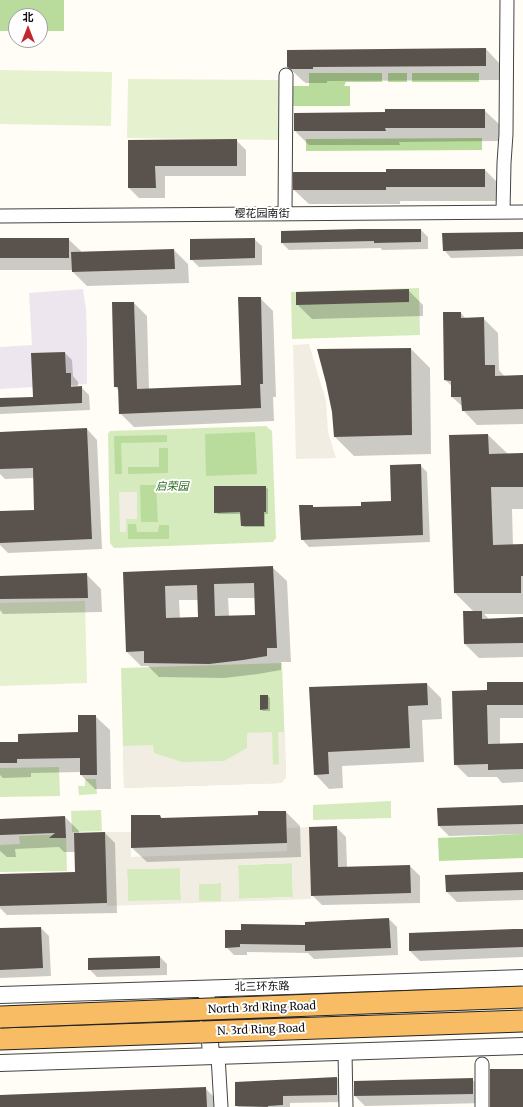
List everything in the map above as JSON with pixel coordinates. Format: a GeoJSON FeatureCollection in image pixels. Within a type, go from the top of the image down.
{"type":"FeatureCollection","features":[{"type":"Feature","properties":{"kind":"highway","name":"North 3rd Ring Road"},"geometry":{"type":"LineString","coordinates":[[0,1017],[523,997]]}},
{"type":"Feature","properties":{"kind":"highway","name":"N. 3rd Ring Road"},"geometry":{"type":"LineString","coordinates":[[0,1039],[523,1021]]}},
{"type":"Feature","properties":{"kind":"street"},"geometry":{"type":"LineString","coordinates":[[502,212],[506,134],[507,0]]}},
{"type":"Feature","properties":{"kind":"street"},"geometry":{"type":"LineString","coordinates":[[285,214],[286,75]]}},
{"type":"Feature","properties":{"kind":"street","name":"樱花园南街"},"geometry":{"type":"LineString","coordinates":[[0,216],[523,212]]}},
{"type":"Feature","properties":{"kind":"street","name":"北三环东路"},"geometry":{"type":"LineString","coordinates":[[0,995],[317,986],[523,978]]}},
{"type":"Feature","properties":{"kind":"street"},"geometry":{"type":"LineString","coordinates":[[212,988],[222,1107]]}},
{"type":"Feature","properties":{"kind":"street"},"geometry":{"type":"LineString","coordinates":[[0,1063],[523,1046]]}},
{"type":"Feature","properties":{"kind":"street"},"geometry":{"type":"LineString","coordinates":[[345,1052],[346,1107]]}},
{"type":"Feature","properties":{"kind":"street"},"geometry":{"type":"LineString","coordinates":[[482,1064],[482,1107]]}},
{"type":"Feature","properties":{"kind":"shaded area"},"geometry":{"type":"Polygon","coordinates":[[[83,289],[86,309],[87,384],[0,389],[0,347],[32,345],[29,293],[83,289]]]}},
{"type":"Feature","properties":{"kind":"shaded area"},"geometry":{"type":"Polygon","coordinates":[[[309,344],[326,401],[328,432],[336,458],[296,459],[293,345],[309,344]]]}},
{"type":"Feature","properties":{"kind":"shaded area"},"geometry":{"type":"Polygon","coordinates":[[[119,492],[137,492],[137,519],[126,519],[126,532],[120,532],[119,492]]]}},
{"type":"Feature","properties":{"kind":"shaded area"},"geometry":{"type":"Polygon","coordinates":[[[272,732],[273,765],[279,764],[278,732],[285,732],[286,777],[281,783],[124,788],[123,746],[153,745],[154,753],[182,762],[224,761],[247,748],[247,733],[272,732]]]}},
{"type":"Feature","properties":{"kind":"shaded area"},"geometry":{"type":"Polygon","coordinates":[[[309,827],[311,899],[107,906],[105,832],[131,832],[131,857],[287,851],[287,828],[309,827]],[[292,863],[238,865],[239,899],[293,897],[292,863]],[[180,868],[127,869],[128,901],[181,900],[180,868]],[[221,883],[199,884],[199,901],[221,901],[221,883]]]}},
{"type":"Feature","properties":{"kind":"green space"},"geometry":{"type":"Polygon","coordinates":[[[0,0],[64,0],[64,31],[48,31],[48,8],[8,8],[8,31],[0,31],[0,0]]]}},
{"type":"Feature","properties":{"kind":"green space"},"geometry":{"type":"Polygon","coordinates":[[[0,70],[112,72],[111,126],[0,124],[0,70]]]}},
{"type":"Feature","properties":{"kind":"green space"},"geometry":{"type":"Polygon","coordinates":[[[309,73],[382,73],[382,82],[346,82],[344,86],[350,86],[350,106],[291,106],[291,86],[309,86],[309,73]]]}},
{"type":"Feature","properties":{"kind":"green space"},"geometry":{"type":"Polygon","coordinates":[[[388,73],[407,73],[407,82],[388,82],[388,73]]]}},
{"type":"Feature","properties":{"kind":"green space"},"geometry":{"type":"Polygon","coordinates":[[[412,73],[479,73],[479,82],[412,82],[412,73]]]}},
{"type":"Feature","properties":{"kind":"green space"},"geometry":{"type":"Polygon","coordinates":[[[128,79],[279,80],[279,140],[127,138],[128,79]]]}},
{"type":"Feature","properties":{"kind":"green space"},"geometry":{"type":"Polygon","coordinates":[[[482,138],[482,150],[306,151],[306,139],[482,138]]]}},
{"type":"Feature","properties":{"kind":"green space"},"geometry":{"type":"Polygon","coordinates":[[[419,288],[420,335],[292,339],[291,292],[419,288]]]}},
{"type":"Feature","properties":{"kind":"green space","name":"启荣园"},"geometry":{"type":"Polygon","coordinates":[[[266,426],[272,431],[276,538],[273,542],[114,548],[110,543],[108,434],[110,431],[266,426]]]}},
{"type":"Feature","properties":{"kind":"green space"},"geometry":{"type":"Polygon","coordinates":[[[255,432],[257,474],[206,476],[205,434],[255,432]]]}},
{"type":"Feature","properties":{"kind":"green space"},"geometry":{"type":"Polygon","coordinates":[[[167,435],[167,442],[121,443],[122,474],[115,474],[114,436],[167,435]]]}},
{"type":"Feature","properties":{"kind":"green space"},"geometry":{"type":"Polygon","coordinates":[[[159,448],[168,448],[168,473],[128,474],[128,467],[159,467],[159,448]]]}},
{"type":"Feature","properties":{"kind":"green space"},"geometry":{"type":"Polygon","coordinates":[[[140,485],[156,485],[158,522],[141,522],[140,485]]]}},
{"type":"Feature","properties":{"kind":"green space"},"geometry":{"type":"Polygon","coordinates":[[[128,524],[136,524],[137,532],[158,532],[159,525],[169,525],[169,539],[128,539],[128,524]]]}},
{"type":"Feature","properties":{"kind":"green space"},"geometry":{"type":"Polygon","coordinates":[[[85,601],[87,683],[0,686],[0,603],[85,601]]]}},
{"type":"Feature","properties":{"kind":"green space"},"geometry":{"type":"Polygon","coordinates":[[[282,663],[286,777],[281,783],[124,788],[121,668],[282,663]]]}},
{"type":"Feature","properties":{"kind":"green space"},"geometry":{"type":"Polygon","coordinates":[[[59,767],[60,796],[0,797],[0,768],[59,767]]]}},
{"type":"Feature","properties":{"kind":"green space"},"geometry":{"type":"Polygon","coordinates":[[[85,779],[96,779],[97,794],[79,795],[78,786],[85,786],[85,779]]]}},
{"type":"Feature","properties":{"kind":"green space"},"geometry":{"type":"Polygon","coordinates":[[[391,801],[391,818],[313,820],[313,805],[391,801]]]}},
{"type":"Feature","properties":{"kind":"green space"},"geometry":{"type":"Polygon","coordinates":[[[101,810],[102,831],[72,832],[71,811],[101,810]]]}},
{"type":"Feature","properties":{"kind":"green space"},"geometry":{"type":"Polygon","coordinates":[[[66,834],[67,871],[0,872],[0,845],[20,844],[19,836],[66,834]]]}},
{"type":"Feature","properties":{"kind":"green space"},"geometry":{"type":"Polygon","coordinates":[[[523,834],[523,858],[439,861],[438,838],[523,834]]]}},
{"type":"Feature","properties":{"kind":"green space"},"geometry":{"type":"Polygon","coordinates":[[[292,863],[293,897],[239,899],[238,865],[292,863]]]}},
{"type":"Feature","properties":{"kind":"green space"},"geometry":{"type":"Polygon","coordinates":[[[180,868],[181,900],[128,902],[127,869],[180,868]]]}},
{"type":"Feature","properties":{"kind":"green space"},"geometry":{"type":"Polygon","coordinates":[[[221,883],[221,901],[199,901],[199,884],[221,883]]]}},
{"type":"Feature","properties":{"kind":"building"},"geometry":{"type":"Polygon","coordinates":[[[486,48],[486,66],[313,67],[313,69],[291,69],[287,67],[287,50],[486,48]]]}},
{"type":"Feature","properties":{"kind":"building"},"geometry":{"type":"Polygon","coordinates":[[[385,109],[485,109],[485,128],[385,128],[386,131],[294,131],[294,113],[385,112],[385,109]]]}},
{"type":"Feature","properties":{"kind":"building"},"geometry":{"type":"Polygon","coordinates":[[[237,139],[237,166],[155,166],[156,188],[128,188],[128,140],[237,139]]]}},
{"type":"Feature","properties":{"kind":"building"},"geometry":{"type":"Polygon","coordinates":[[[386,169],[485,169],[485,187],[386,187],[386,190],[293,190],[293,172],[386,172],[386,169]]]}},
{"type":"Feature","properties":{"kind":"building"},"geometry":{"type":"Polygon","coordinates":[[[421,229],[421,242],[374,243],[374,241],[281,243],[281,231],[421,229]]]}},
{"type":"Feature","properties":{"kind":"building"},"geometry":{"type":"Polygon","coordinates":[[[523,232],[523,249],[443,251],[442,233],[523,232]]]}},
{"type":"Feature","properties":{"kind":"building"},"geometry":{"type":"Polygon","coordinates":[[[0,238],[69,238],[69,258],[0,258],[0,238]]]}},
{"type":"Feature","properties":{"kind":"building"},"geometry":{"type":"Polygon","coordinates":[[[255,238],[255,258],[190,260],[190,239],[255,238]]]}},
{"type":"Feature","properties":{"kind":"building"},"geometry":{"type":"Polygon","coordinates":[[[174,249],[175,269],[72,272],[71,252],[174,249]]]}},
{"type":"Feature","properties":{"kind":"building"},"geometry":{"type":"Polygon","coordinates":[[[409,289],[409,302],[296,305],[296,292],[409,289]]]}},
{"type":"Feature","properties":{"kind":"building"},"geometry":{"type":"Polygon","coordinates":[[[238,297],[261,297],[263,384],[260,384],[261,408],[119,414],[118,387],[114,387],[112,302],[134,302],[137,389],[241,385],[238,297]]]}},
{"type":"Feature","properties":{"kind":"building"},"geometry":{"type":"Polygon","coordinates":[[[443,312],[461,312],[461,318],[484,317],[485,365],[495,365],[495,376],[523,375],[523,409],[462,411],[461,397],[451,397],[451,381],[444,380],[443,312]]]}},
{"type":"Feature","properties":{"kind":"building"},"geometry":{"type":"Polygon","coordinates":[[[411,348],[412,435],[334,437],[332,412],[317,349],[411,348]]]}},
{"type":"Feature","properties":{"kind":"building"},"geometry":{"type":"Polygon","coordinates":[[[65,352],[66,373],[71,373],[71,387],[82,386],[82,403],[0,407],[0,398],[33,397],[31,353],[65,352]]]}},
{"type":"Feature","properties":{"kind":"building"},"geometry":{"type":"Polygon","coordinates":[[[87,428],[92,539],[0,543],[0,511],[34,510],[33,468],[0,469],[0,432],[87,428]]]}},
{"type":"Feature","properties":{"kind":"building"},"geometry":{"type":"Polygon","coordinates":[[[488,434],[489,454],[523,453],[523,487],[491,487],[493,545],[523,544],[523,576],[521,576],[521,593],[454,593],[449,435],[488,434]]]}},
{"type":"Feature","properties":{"kind":"building"},"geometry":{"type":"Polygon","coordinates":[[[421,464],[423,535],[301,540],[299,505],[313,505],[313,507],[361,506],[361,502],[391,501],[390,465],[421,464]]]}},
{"type":"Feature","properties":{"kind":"building"},"geometry":{"type":"Polygon","coordinates":[[[214,486],[266,486],[266,512],[264,512],[264,526],[241,526],[240,512],[214,513],[214,486]]]}},
{"type":"Feature","properties":{"kind":"building"},"geometry":{"type":"Polygon","coordinates":[[[273,566],[277,648],[267,648],[267,656],[209,664],[144,663],[144,651],[126,652],[123,572],[273,566]],[[254,583],[214,584],[215,616],[255,615],[254,583]],[[197,585],[165,586],[166,618],[198,617],[197,585]]]}},
{"type":"Feature","properties":{"kind":"building"},"geometry":{"type":"Polygon","coordinates":[[[87,573],[88,598],[0,599],[0,576],[87,573]]]}},
{"type":"Feature","properties":{"kind":"building"},"geometry":{"type":"Polygon","coordinates":[[[463,611],[482,611],[482,619],[523,617],[523,643],[464,644],[463,611]]]}},
{"type":"Feature","properties":{"kind":"building"},"geometry":{"type":"Polygon","coordinates":[[[487,682],[523,682],[523,705],[487,705],[488,744],[523,743],[523,769],[488,770],[488,764],[454,765],[452,691],[487,690],[487,682]]]}},
{"type":"Feature","properties":{"kind":"building"},"geometry":{"type":"Polygon","coordinates":[[[427,683],[428,705],[408,706],[410,748],[328,752],[329,774],[314,775],[309,687],[427,683]]]}},
{"type":"Feature","properties":{"kind":"building"},"geometry":{"type":"Polygon","coordinates":[[[260,695],[268,695],[268,709],[260,710],[260,695]]]}},
{"type":"Feature","properties":{"kind":"building"},"geometry":{"type":"Polygon","coordinates":[[[78,715],[96,715],[97,775],[80,775],[80,758],[17,759],[17,763],[0,763],[0,742],[18,742],[18,734],[78,732],[78,715]]]}},
{"type":"Feature","properties":{"kind":"building"},"geometry":{"type":"Polygon","coordinates":[[[523,805],[523,824],[438,826],[437,808],[523,805]]]}},
{"type":"Feature","properties":{"kind":"building"},"geometry":{"type":"Polygon","coordinates":[[[258,811],[286,811],[287,843],[131,848],[131,815],[160,815],[161,818],[258,815],[258,811]]]}},
{"type":"Feature","properties":{"kind":"building"},"geometry":{"type":"Polygon","coordinates":[[[65,816],[66,838],[49,838],[55,833],[0,835],[0,819],[65,816]]]}},
{"type":"Feature","properties":{"kind":"building"},"geometry":{"type":"Polygon","coordinates":[[[337,826],[338,867],[410,865],[411,893],[311,896],[309,827],[337,826]]]}},
{"type":"Feature","properties":{"kind":"building"},"geometry":{"type":"Polygon","coordinates":[[[105,832],[107,903],[0,906],[0,874],[75,872],[74,833],[105,832]]]}},
{"type":"Feature","properties":{"kind":"building"},"geometry":{"type":"Polygon","coordinates":[[[523,872],[523,890],[446,892],[445,875],[523,872]]]}},
{"type":"Feature","properties":{"kind":"building"},"geometry":{"type":"Polygon","coordinates":[[[389,918],[391,948],[305,951],[305,945],[240,944],[240,947],[225,948],[225,930],[241,930],[241,924],[305,925],[305,922],[389,918]]]}},
{"type":"Feature","properties":{"kind":"building"},"geometry":{"type":"Polygon","coordinates":[[[41,927],[43,968],[0,970],[0,928],[41,927]]]}},
{"type":"Feature","properties":{"kind":"building"},"geometry":{"type":"Polygon","coordinates":[[[523,929],[523,947],[409,951],[409,933],[523,929]]]}},
{"type":"Feature","properties":{"kind":"building"},"geometry":{"type":"Polygon","coordinates":[[[160,956],[160,968],[88,970],[88,958],[160,956]]]}},
{"type":"Feature","properties":{"kind":"building"},"geometry":{"type":"Polygon","coordinates":[[[490,1069],[523,1069],[523,1107],[490,1107],[490,1069]]]}},
{"type":"Feature","properties":{"kind":"building"},"geometry":{"type":"Polygon","coordinates":[[[337,1077],[337,1095],[283,1096],[283,1105],[268,1107],[235,1106],[235,1082],[337,1077]]]}},
{"type":"Feature","properties":{"kind":"building"},"geometry":{"type":"Polygon","coordinates":[[[473,1078],[473,1094],[354,1096],[354,1081],[473,1078]]]}},
{"type":"Feature","properties":{"kind":"building"},"geometry":{"type":"Polygon","coordinates":[[[206,1087],[207,1107],[0,1107],[0,1095],[206,1087]]]}}]}
